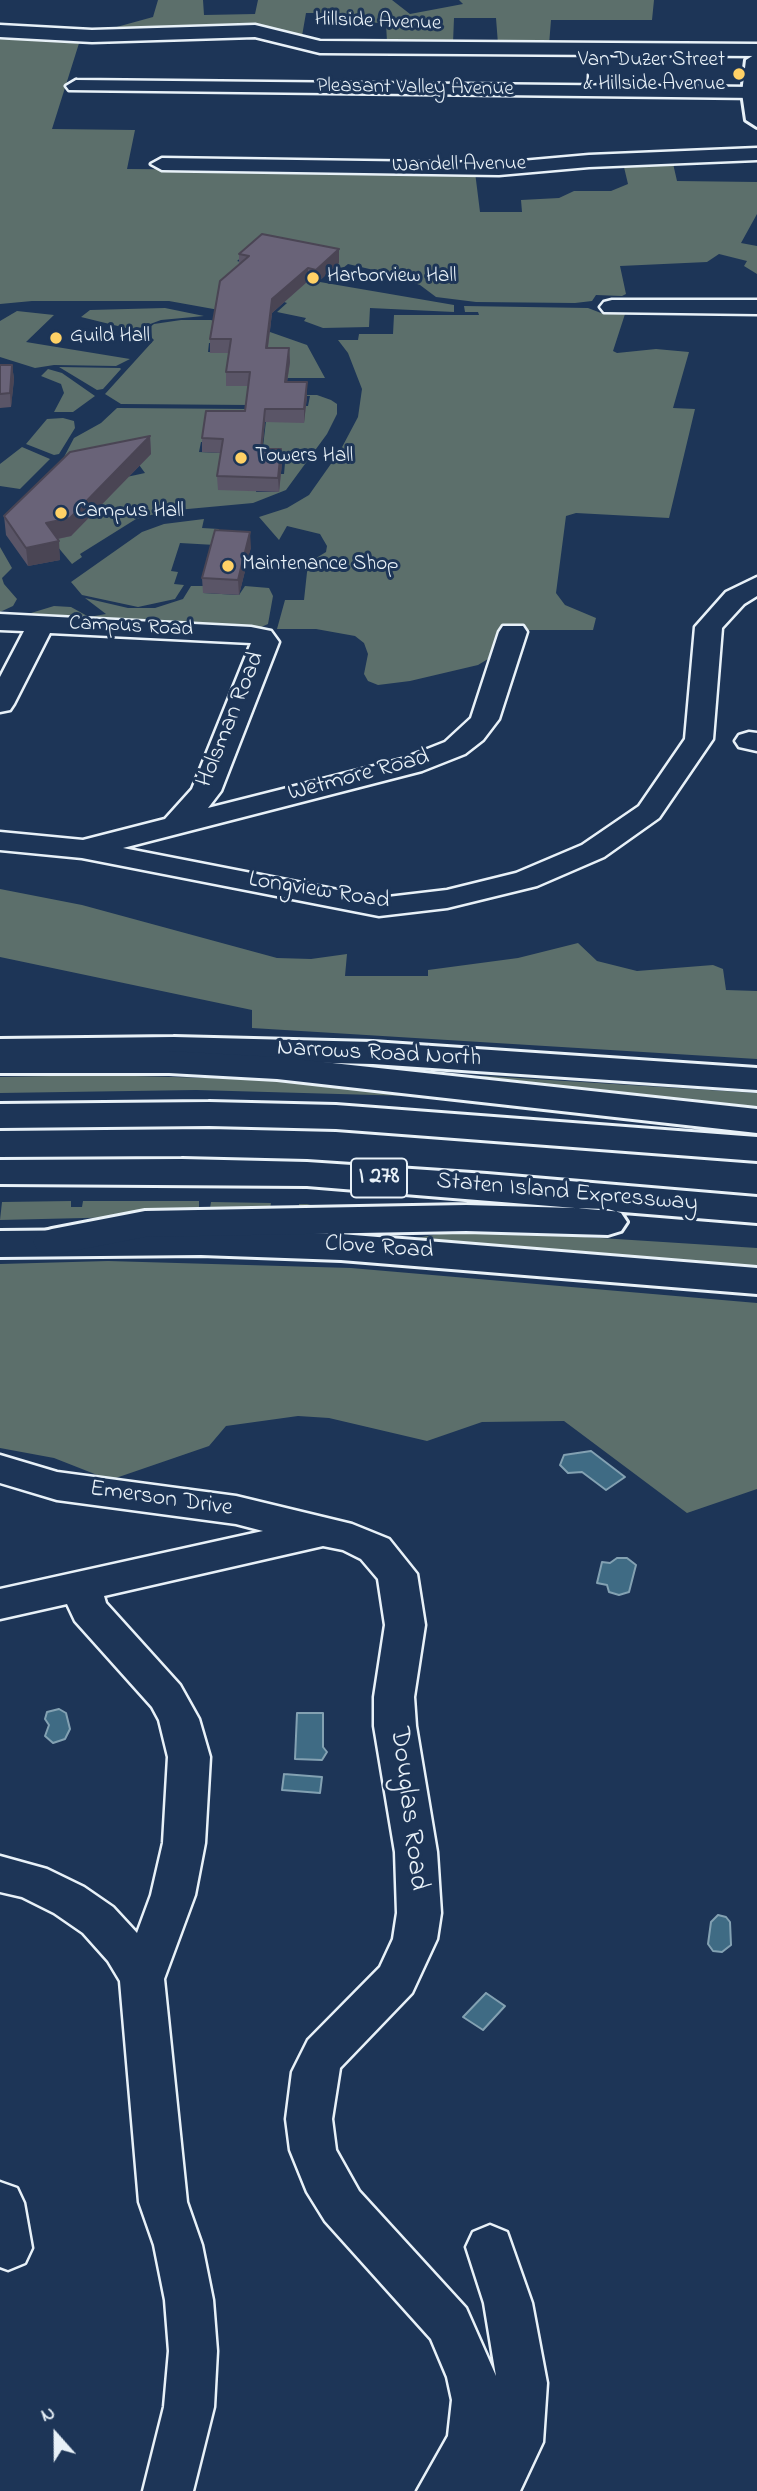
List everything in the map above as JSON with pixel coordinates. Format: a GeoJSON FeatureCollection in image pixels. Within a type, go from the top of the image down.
{"type":"FeatureCollection","features":[{"type":"Feature","properties":{"kind":"main road"},"geometry":{"type":"LineString","coordinates":[[756,118],[753,93],[757,60]]}},
{"type":"Feature","properties":{"kind":"main road","name":"Narrows Road North"},"geometry":{"type":"LineString","coordinates":[[0,1050],[174,1048],[349,1052],[757,1079]]}},
{"type":"Feature","properties":{"kind":"main road"},"geometry":{"type":"LineString","coordinates":[[0,1062],[169,1062],[277,1068],[757,1121]]}},
{"type":"Feature","properties":{"kind":"main road"},"geometry":{"type":"LineString","coordinates":[[0,1116],[186,1114],[350,1118],[757,1149]]}},
{"type":"Feature","properties":{"kind":"main road","name":"Staten Island Expressway"},"geometry":{"type":"LineString","coordinates":[[0,1172],[158,1170],[307,1174],[487,1186],[757,1210]]}},
{"type":"Feature","properties":{"kind":"main road"},"geometry":{"type":"LineString","coordinates":[[52,1242],[145,1224],[172,1223],[507,1218],[757,1225]]}},
{"type":"Feature","properties":{"kind":"main road","name":"Clove Road"},"geometry":{"type":"LineString","coordinates":[[0,1244],[201,1242],[341,1247],[757,1281]]}},
{"type":"Feature","properties":{"kind":"street","name":"Hillside Avenue"},"geometry":{"type":"LineString","coordinates":[[0,31],[92,36],[255,31],[320,47],[757,50]]}},
{"type":"Feature","properties":{"kind":"street","name":"Pleasant Valley Avenue"},"geometry":{"type":"LineString","coordinates":[[76,86],[753,93]]}},
{"type":"Feature","properties":{"kind":"street","name":"Wandell Avenue"},"geometry":{"type":"LineString","coordinates":[[162,164],[499,169],[589,161],[757,154]]}},
{"type":"Feature","properties":{"kind":"street"},"geometry":{"type":"LineString","coordinates":[[612,307],[757,307]]}},
{"type":"Feature","properties":{"kind":"street","name":"Longview Road"},"geometry":{"type":"LineString","coordinates":[[0,841],[82,849],[379,906],[488,891],[561,866],[625,831],[649,812],[699,739],[709,628],[735,598],[757,585]]}},
{"type":"Feature","properties":{"kind":"street","name":"Campus Road"},"geometry":{"type":"LineString","coordinates":[[0,622],[261,637]]}},
{"type":"Feature","properties":{"kind":"street"},"geometry":{"type":"LineString","coordinates":[[0,704],[41,624]]}},
{"type":"Feature","properties":{"kind":"street","name":"Wetmore Road"},"geometry":{"type":"LineString","coordinates":[[175,825],[412,765],[455,748],[473,734],[485,719],[513,632]]}},
{"type":"Feature","properties":{"kind":"street","name":"Holsman Road"},"geometry":{"type":"LineString","coordinates":[[175,825],[206,791],[265,642],[261,637]]}},
{"type":"Feature","properties":{"kind":"street"},"geometry":{"type":"LineString","coordinates":[[82,849],[175,825]]}},
{"type":"Feature","properties":{"kind":"street","name":"Emerson Drive"},"geometry":{"type":"LineString","coordinates":[[0,1469],[57,1486],[236,1510],[323,1532]]}},
{"type":"Feature","properties":{"kind":"street"},"geometry":{"type":"LineString","coordinates":[[0,1495],[57,1486]]}},
{"type":"Feature","properties":{"kind":"street","name":"Douglas Road"},"geometry":{"type":"LineString","coordinates":[[0,1604],[323,1532],[352,1538],[375,1549],[397,1574],[405,1625],[394,1697],[395,1726],[416,1852],[419,1913],[415,1940],[396,1980],[336,2038],[315,2072],[309,2119],[313,2150],[324,2177],[342,2206],[376,2247],[449,2324],[461,2348],[477,2400],[475,2422],[472,2442],[442,2491]]}},
{"type":"Feature","properties":{"kind":"street"},"geometry":{"type":"LineString","coordinates":[[80,1585],[89,1610],[166,1696],[179,1719],[189,1757],[184,1843],[173,1895],[142,1979]]}},
{"type":"Feature","properties":{"kind":"street"},"geometry":{"type":"LineString","coordinates":[[0,1874],[32,1882],[69,1899],[98,1920],[124,1948],[142,1979],[163,2202],[178,2245],[190,2301],[193,2351],[189,2407],[177,2465],[168,2491]]}},
{"type":"Feature","properties":{"kind":"street"},"geometry":{"type":"LineString","coordinates":[[0,2203],[8,2248]]}},
{"type":"Feature","properties":{"kind":"street"},"geometry":{"type":"LineString","coordinates":[[490,2247],[508,2303],[522,2383],[518,2442],[496,2486],[490,2491]]}},
{"type":"Feature","properties":{"kind":"shaded area"},"geometry":{"type":"Polygon","coordinates":[[[158,0],[203,0],[204,15],[255,14],[258,0],[392,0],[410,14],[463,4],[459,0],[654,0],[652,20],[551,20],[549,45],[498,44],[496,18],[454,18],[453,43],[387,42],[386,23],[329,22],[329,13],[306,13],[302,36],[297,38],[102,31],[153,17],[158,0]]]}},
{"type":"Feature","properties":{"kind":"shaded area"},"geometry":{"type":"Polygon","coordinates":[[[0,34],[81,37],[52,129],[135,130],[127,169],[475,172],[480,212],[522,212],[521,200],[559,198],[574,191],[611,191],[628,184],[623,163],[672,159],[677,181],[757,182],[757,214],[741,243],[757,246],[757,274],[744,266],[747,261],[719,254],[707,262],[620,266],[626,294],[622,296],[596,295],[592,301],[575,303],[476,302],[436,297],[420,285],[391,275],[375,274],[378,271],[348,264],[343,268],[251,249],[237,261],[244,263],[219,310],[169,301],[32,301],[0,304],[0,34]]]}},
{"type":"Feature","properties":{"kind":"shaded area"},"geometry":{"type":"Polygon","coordinates":[[[285,276],[454,305],[454,312],[370,308],[369,327],[323,328],[304,321],[306,318],[277,312],[287,303],[284,302],[285,276]]]}},
{"type":"Feature","properties":{"kind":"shaded area"},"geometry":{"type":"Polygon","coordinates":[[[464,306],[588,308],[601,313],[625,314],[613,351],[617,353],[656,349],[689,352],[673,408],[695,409],[669,518],[576,513],[566,516],[556,593],[565,605],[596,618],[593,630],[499,630],[488,659],[478,665],[410,681],[378,685],[368,681],[364,674],[368,654],[364,643],[355,636],[316,629],[277,629],[285,600],[304,600],[308,563],[326,552],[327,546],[320,534],[287,526],[279,540],[259,517],[287,508],[309,495],[340,451],[358,417],[362,389],[348,353],[338,340],[358,340],[359,334],[393,334],[394,315],[479,315],[478,312],[465,312],[464,306]]]}},
{"type":"Feature","properties":{"kind":"shaded area"},"geometry":{"type":"Polygon","coordinates":[[[165,308],[204,316],[161,320],[134,330],[81,317],[90,310],[165,308]]]}},
{"type":"Feature","properties":{"kind":"shaded area"},"geometry":{"type":"Polygon","coordinates":[[[17,311],[54,315],[26,342],[130,359],[116,366],[54,365],[35,368],[0,357],[0,321],[17,311]]]}},
{"type":"Feature","properties":{"kind":"shaded area"},"geometry":{"type":"Polygon","coordinates":[[[181,320],[211,320],[220,323],[218,343],[209,343],[208,352],[230,353],[249,386],[249,405],[121,404],[105,394],[154,340],[145,331],[154,324],[181,320]]]}},
{"type":"Feature","properties":{"kind":"shaded area"},"geometry":{"type":"Polygon","coordinates":[[[270,332],[307,345],[325,378],[285,378],[252,354],[270,332]]]}},
{"type":"Feature","properties":{"kind":"shaded area"},"geometry":{"type":"Polygon","coordinates":[[[59,367],[121,369],[103,389],[97,390],[59,367]]]}},
{"type":"Feature","properties":{"kind":"shaded area"},"geometry":{"type":"Polygon","coordinates":[[[48,369],[62,373],[95,396],[73,412],[54,412],[64,393],[61,384],[41,376],[48,369]]]}},
{"type":"Feature","properties":{"kind":"shaded area"},"geometry":{"type":"Polygon","coordinates":[[[287,395],[317,395],[331,400],[337,404],[337,414],[327,434],[286,490],[253,503],[166,511],[136,519],[80,554],[82,557],[72,564],[52,540],[108,481],[145,473],[134,458],[64,457],[74,438],[101,423],[117,408],[248,409],[210,442],[201,442],[199,452],[222,453],[257,487],[256,492],[278,492],[275,474],[284,474],[285,463],[261,464],[266,421],[299,406],[308,406],[310,396],[287,395]]]}},
{"type":"Feature","properties":{"kind":"shaded area"},"geometry":{"type":"Polygon","coordinates":[[[63,418],[74,421],[75,428],[59,454],[54,455],[26,444],[47,419],[63,418]]]}},
{"type":"Feature","properties":{"kind":"shaded area"},"geometry":{"type":"Polygon","coordinates":[[[22,447],[50,459],[20,489],[0,486],[0,464],[22,447]]]}},
{"type":"Feature","properties":{"kind":"shaded area"},"geometry":{"type":"Polygon","coordinates":[[[204,519],[202,528],[219,529],[215,545],[180,543],[171,571],[178,572],[174,584],[184,585],[175,599],[138,607],[82,595],[71,582],[142,532],[164,524],[204,519]]]}},
{"type":"Feature","properties":{"kind":"shaded area"},"geometry":{"type":"Polygon","coordinates":[[[0,547],[12,568],[2,578],[17,599],[13,606],[0,612],[0,547]]]}},
{"type":"Feature","properties":{"kind":"shaded area"},"geometry":{"type":"Polygon","coordinates":[[[191,586],[205,586],[203,593],[239,595],[245,586],[269,588],[273,596],[268,624],[257,629],[35,617],[31,613],[54,606],[71,607],[89,617],[106,614],[85,598],[128,608],[155,608],[183,599],[191,586]]]}},
{"type":"Feature","properties":{"kind":"shaded area"},"geometry":{"type":"Polygon","coordinates":[[[0,889],[82,905],[277,958],[311,959],[347,954],[345,976],[428,976],[428,970],[518,958],[578,943],[597,961],[637,971],[713,965],[723,969],[726,990],[757,991],[757,1059],[252,1028],[252,1010],[0,957],[0,889]]]}},
{"type":"Feature","properties":{"kind":"shaded area"},"geometry":{"type":"Polygon","coordinates":[[[99,1075],[282,1080],[411,1091],[410,1096],[196,1090],[0,1093],[0,1077],[99,1075]]]}},
{"type":"Feature","properties":{"kind":"shaded area"},"geometry":{"type":"Polygon","coordinates":[[[486,1076],[757,1093],[757,1112],[450,1077],[486,1076]]]}},
{"type":"Feature","properties":{"kind":"shaded area"},"geometry":{"type":"Polygon","coordinates":[[[71,1201],[71,1207],[82,1207],[83,1201],[199,1201],[199,1208],[210,1208],[211,1202],[271,1203],[270,1209],[299,1209],[299,1204],[307,1204],[337,1212],[0,1220],[2,1202],[71,1201]]]}},
{"type":"Feature","properties":{"kind":"shaded area"},"geometry":{"type":"Polygon","coordinates":[[[507,1232],[757,1248],[757,1270],[410,1239],[439,1234],[507,1232]]]}},
{"type":"Feature","properties":{"kind":"shaded area"},"geometry":{"type":"Polygon","coordinates":[[[108,1261],[351,1268],[757,1303],[757,1489],[687,1513],[564,1421],[482,1422],[427,1441],[329,1418],[298,1416],[226,1426],[209,1446],[110,1480],[54,1458],[0,1448],[0,1264],[108,1261]]]}},
{"type":"Feature","properties":{"kind":"water"},"geometry":{"type":"Polygon","coordinates":[[[591,1451],[625,1477],[606,1490],[582,1472],[568,1473],[560,1465],[564,1455],[591,1451]]]}},
{"type":"Feature","properties":{"kind":"water"},"geometry":{"type":"Polygon","coordinates":[[[617,1558],[627,1558],[636,1565],[629,1592],[619,1595],[609,1592],[607,1585],[597,1583],[602,1562],[610,1563],[617,1558]]]}},
{"type":"Feature","properties":{"kind":"water"},"geometry":{"type":"Polygon","coordinates":[[[59,1709],[66,1713],[70,1729],[65,1739],[53,1743],[45,1736],[49,1725],[45,1719],[47,1712],[59,1709]]]}},
{"type":"Feature","properties":{"kind":"water"},"geometry":{"type":"Polygon","coordinates":[[[297,1713],[323,1713],[323,1747],[327,1752],[322,1760],[295,1759],[297,1713]]]}},
{"type":"Feature","properties":{"kind":"water"},"geometry":{"type":"Polygon","coordinates":[[[284,1774],[322,1777],[320,1793],[282,1790],[284,1774]]]}},
{"type":"Feature","properties":{"kind":"water"},"geometry":{"type":"Polygon","coordinates":[[[718,1915],[726,1917],[730,1922],[731,1945],[722,1952],[713,1951],[708,1944],[711,1922],[718,1915]]]}},
{"type":"Feature","properties":{"kind":"water"},"geometry":{"type":"Polygon","coordinates":[[[486,1993],[505,2006],[483,2030],[463,2017],[486,1993]]]}},
{"type":"Feature","properties":{"kind":"building"},"geometry":{"type":"Polygon","coordinates":[[[262,234],[339,249],[316,270],[308,268],[272,299],[266,348],[289,348],[285,382],[307,382],[304,409],[265,409],[261,449],[281,449],[278,478],[217,476],[223,439],[202,438],[206,411],[245,411],[250,372],[226,372],[231,339],[210,339],[220,281],[249,256],[239,254],[262,234]]]}},
{"type":"Feature","properties":{"kind":"building"},"geometry":{"type":"Polygon","coordinates":[[[0,365],[12,365],[10,393],[0,394],[0,365]]]}},
{"type":"Feature","properties":{"kind":"building"},"geometry":{"type":"Polygon","coordinates":[[[150,436],[70,518],[46,523],[59,541],[26,548],[4,516],[70,452],[150,436]]]}},
{"type":"Feature","properties":{"kind":"building","name":"Maintenance Shop"},"geometry":{"type":"Polygon","coordinates":[[[215,530],[250,532],[238,580],[202,578],[215,530]]]}},
{"type":"Feature","properties":{"kind":"place","name":"Van Duzer Street & Hillside Avenue"},"geometry":{"type":"Point","coordinates":[739,74]}},
{"type":"Feature","properties":{"kind":"place","name":"Harborview Hall"},"geometry":{"type":"Point","coordinates":[313,278]}},
{"type":"Feature","properties":{"kind":"place","name":"Guild Hall"},"geometry":{"type":"Point","coordinates":[56,338]}},
{"type":"Feature","properties":{"kind":"place","name":"Towers Hall"},"geometry":{"type":"Point","coordinates":[241,458]}},
{"type":"Feature","properties":{"kind":"place","name":"Campus Hall"},"geometry":{"type":"Point","coordinates":[61,513]}},
{"type":"Feature","properties":{"kind":"place","name":"Maintenance Shop"},"geometry":{"type":"Point","coordinates":[228,566]}}]}
